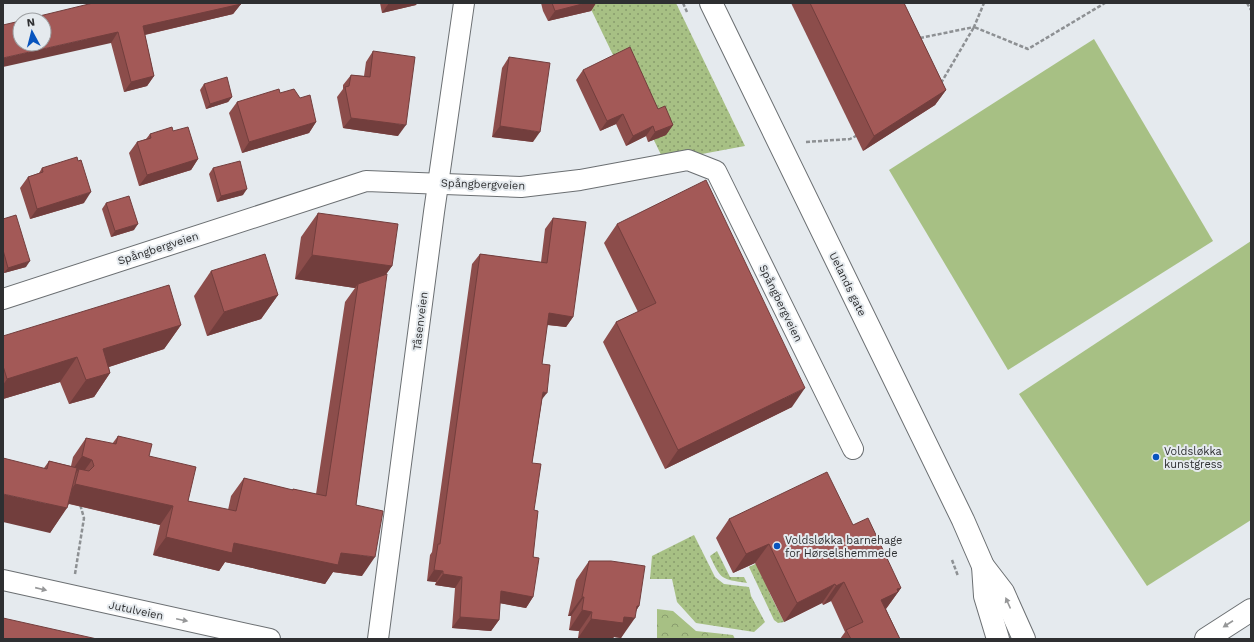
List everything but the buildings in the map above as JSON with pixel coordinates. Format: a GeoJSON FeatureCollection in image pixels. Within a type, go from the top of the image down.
{"type":"FeatureCollection","features":[{"type":"Feature","properties":{"kind":"street","name":"Tåsenveien"},"geometry":{"type":"LineString","coordinates":[[378,639],[464,3]]}},
{"type":"Feature","properties":{"kind":"street","name":"Uelands gate"},"geometry":{"type":"LineString","coordinates":[[711,3],[963,520],[983,566],[1003,592],[1024,639]]}},
{"type":"Feature","properties":{"kind":"street","name":"Spångbergveien"},"geometry":{"type":"LineString","coordinates":[[3,299],[366,181],[439,182],[521,187],[580,180],[688,160],[716,171],[853,449]]}},
{"type":"Feature","properties":{"kind":"street","name":"Uelands gate"},"geometry":{"type":"LineString","coordinates":[[983,566],[985,596],[998,639]]}},
{"type":"Feature","properties":{"kind":"street","name":"Jutulveien"},"geometry":{"type":"LineString","coordinates":[[3,580],[270,639]]}},
{"type":"Feature","properties":{"kind":"street"},"geometry":{"type":"LineString","coordinates":[[1206,639],[1251,610]]}},
{"type":"Feature","properties":{"kind":"path"},"geometry":{"type":"LineString","coordinates":[[940,84],[974,27],[984,3]]}},
{"type":"Feature","properties":{"kind":"path"},"geometry":{"type":"LineString","coordinates":[[918,33],[921,39],[974,27],[1028,49],[1105,3]]}},
{"type":"Feature","properties":{"kind":"path"},"geometry":{"type":"LineString","coordinates":[[1247,3],[1251,10]]}},
{"type":"Feature","properties":{"kind":"path"},"geometry":{"type":"LineString","coordinates":[[806,142],[850,139],[863,131]]}},
{"type":"Feature","properties":{"kind":"path"},"geometry":{"type":"LineString","coordinates":[[71,596],[84,518],[79,497]]}},
{"type":"Feature","properties":{"kind":"green space"},"geometry":{"type":"Polygon","coordinates":[[[588,3],[676,3],[745,146],[664,161],[588,3]]]}},
{"type":"Feature","properties":{"kind":"green space"},"geometry":{"type":"Polygon","coordinates":[[[1094,39],[1213,241],[1008,370],[889,170],[1094,39]]]}},
{"type":"Feature","properties":{"kind":"green space","name":"Voldsløkka kunstgress"},"geometry":{"type":"Polygon","coordinates":[[[1251,241],[1251,520],[1147,586],[1019,394],[1251,241]]]}},
{"type":"Feature","properties":{"kind":"green space"},"geometry":{"type":"Polygon","coordinates":[[[694,535],[715,577],[724,584],[749,587],[751,596],[765,622],[754,632],[696,623],[677,602],[672,579],[650,579],[652,556],[694,535]]]}},
{"type":"Feature","properties":{"kind":"green space"},"geometry":{"type":"Polygon","coordinates":[[[794,545],[771,591],[769,592],[784,622],[778,623],[774,620],[749,567],[794,545]]]}},
{"type":"Feature","properties":{"kind":"green space"},"geometry":{"type":"Polygon","coordinates":[[[717,551],[730,577],[744,577],[747,583],[727,579],[720,574],[710,556],[717,551]]]}},
{"type":"Feature","properties":{"kind":"green space"},"geometry":{"type":"Polygon","coordinates":[[[657,609],[673,611],[696,631],[733,635],[735,639],[657,639],[657,609]]]}},
{"type":"Feature","properties":{"kind":"place","name":"Voldsløkka kunstgress"},"geometry":{"type":"Point","coordinates":[1156,457]}},
{"type":"Feature","properties":{"kind":"place","name":"Voldsløkka barnehage for Hørselshemmede"},"geometry":{"type":"Point","coordinates":[777,546]}}]}
